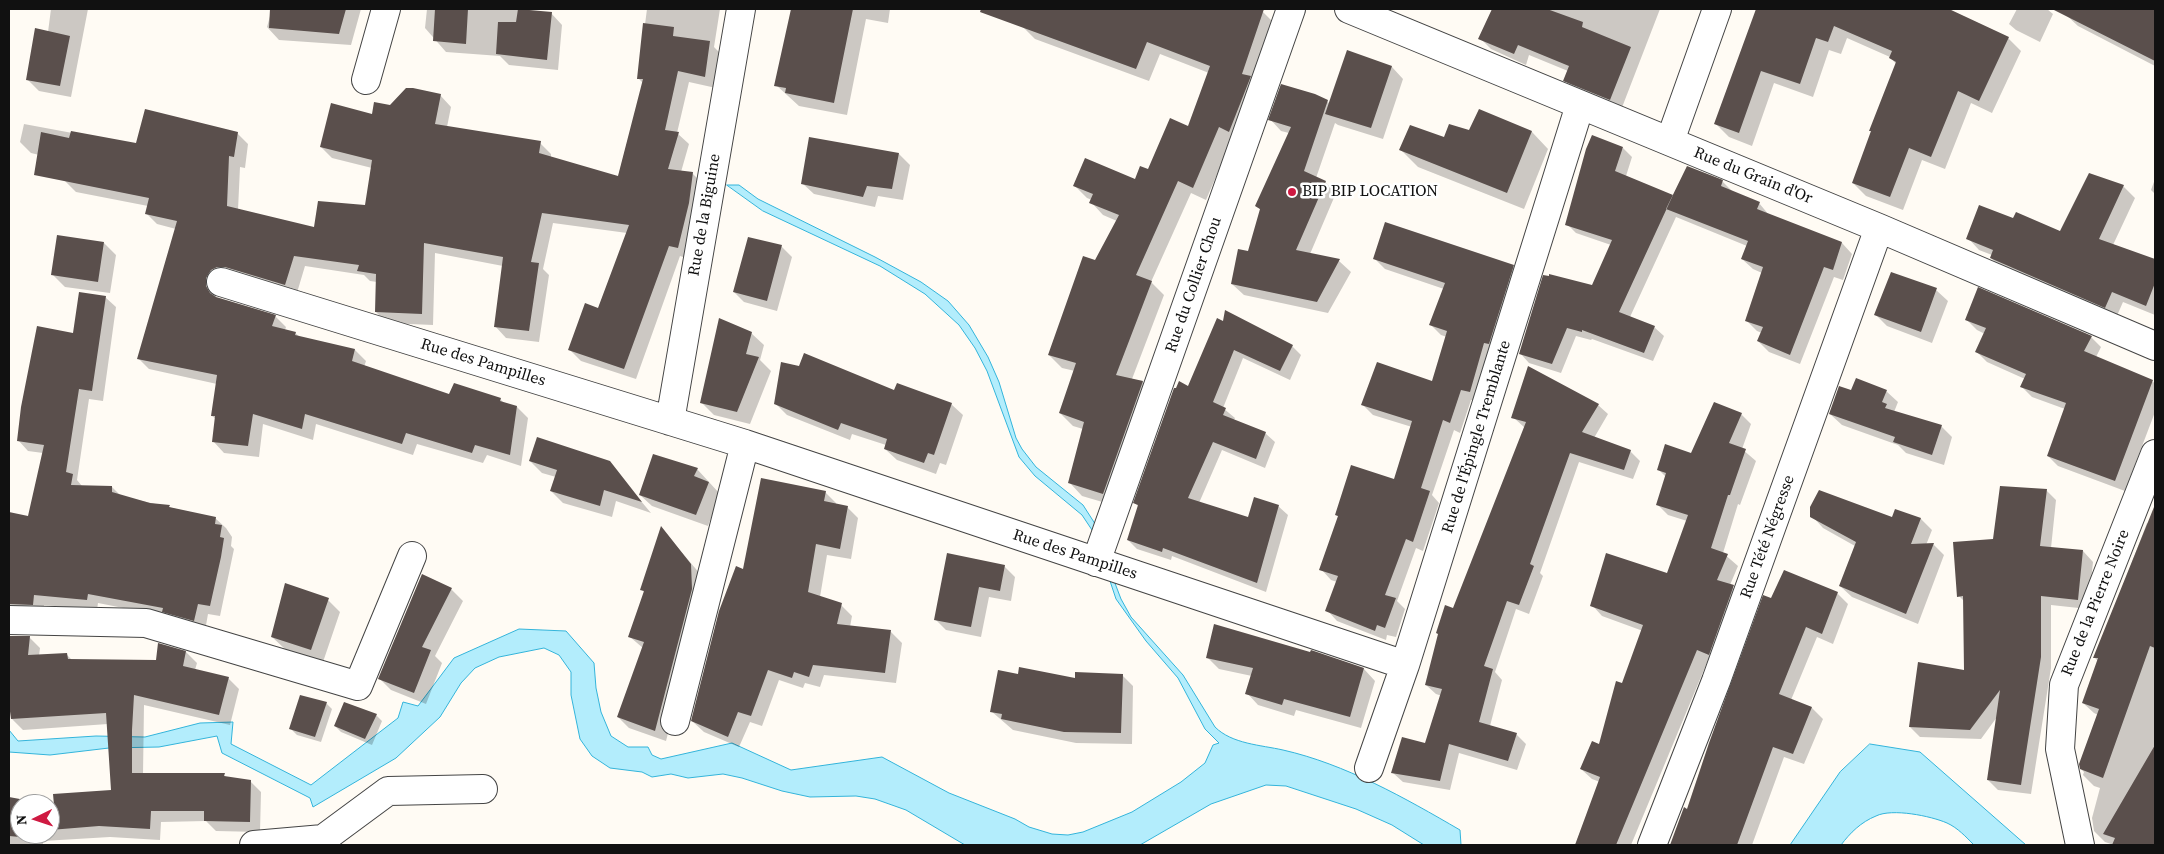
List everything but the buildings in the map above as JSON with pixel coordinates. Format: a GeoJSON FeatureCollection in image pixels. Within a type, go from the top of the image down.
{"type":"FeatureCollection","features":[{"type":"Feature","properties":{"kind":"street"},"geometry":{"type":"LineString","coordinates":[[366,80],[386,9]]}},
{"type":"Feature","properties":{"kind":"street","name":"Rue de la Biguine"},"geometry":{"type":"LineString","coordinates":[[670,421],[741,9]]}},
{"type":"Feature","properties":{"kind":"street","name":"Rue du Collier Chou"},"geometry":{"type":"LineString","coordinates":[[1096,562],[1291,9]]}},
{"type":"Feature","properties":{"kind":"street","name":"Rue du Grain d'Or"},"geometry":{"type":"LineString","coordinates":[[1349,9],[1879,228],[2155,346]]}},
{"type":"Feature","properties":{"kind":"street"},"geometry":{"type":"LineString","coordinates":[[1670,141],[1717,9]]}},
{"type":"Feature","properties":{"kind":"street","name":"Rue de l'Épingle Tremblante"},"geometry":{"type":"LineString","coordinates":[[1369,768],[1405,665],[1580,105]]}},
{"type":"Feature","properties":{"kind":"street","name":"Rue Tété Négresse"},"geometry":{"type":"LineString","coordinates":[[1652,845],[1716,681],[1879,228]]}},
{"type":"Feature","properties":{"kind":"street","name":"Rue des Pampilles"},"geometry":{"type":"LineString","coordinates":[[221,282],[745,444],[1405,665]]}},
{"type":"Feature","properties":{"kind":"street"},"geometry":{"type":"LineString","coordinates":[[675,721],[745,444]]}},
{"type":"Feature","properties":{"kind":"street","name":"Rue de la Pierre Noire"},"geometry":{"type":"LineString","coordinates":[[2080,845],[2060,749],[2064,685],[2155,454]]}},
{"type":"Feature","properties":{"kind":"street"},"geometry":{"type":"LineString","coordinates":[[9,620],[146,623],[358,686],[412,556]]}},
{"type":"Feature","properties":{"kind":"street"},"geometry":{"type":"LineString","coordinates":[[254,845],[323,839],[388,792],[483,789]]}},
{"type":"Feature","properties":{"kind":"water"},"geometry":{"type":"Polygon","coordinates":[[[727,185],[739,185],[758,199],[921,282],[948,301],[969,325],[988,357],[999,382],[1016,438],[1022,449],[1036,467],[1083,505],[1099,530],[1113,578],[1121,599],[1131,617],[1183,675],[1215,727],[1222,733],[1238,740],[1306,756],[1374,783],[1460,830],[1461,845],[1424,845],[1392,825],[1356,809],[1286,786],[1266,785],[1211,804],[1140,845],[965,845],[906,810],[875,799],[856,796],[810,797],[723,774],[688,778],[671,774],[652,777],[642,772],[610,768],[592,756],[580,739],[571,695],[571,672],[559,655],[544,648],[499,657],[475,668],[461,683],[440,717],[396,758],[313,807],[310,798],[222,753],[217,736],[159,747],[109,748],[50,755],[9,752],[9,730],[18,741],[96,736],[145,737],[200,723],[233,722],[231,744],[311,785],[398,718],[403,702],[418,706],[454,658],[519,629],[566,631],[594,663],[596,688],[601,712],[611,736],[628,747],[648,747],[652,755],[661,759],[732,743],[791,770],[882,757],[949,793],[1015,819],[1029,827],[1052,834],[1068,835],[1083,832],[1132,812],[1181,782],[1205,763],[1213,745],[1219,743],[1205,729],[1178,678],[1146,641],[1116,599],[1094,533],[1082,515],[1035,476],[1019,457],[987,371],[975,348],[959,325],[925,294],[880,266],[763,211],[727,185]]]}},
{"type":"Feature","properties":{"kind":"water"},"geometry":{"type":"Polygon","coordinates":[[[1870,744],[1920,752],[2026,845],[1974,845],[1958,830],[1947,823],[1922,816],[1892,813],[1876,816],[1865,821],[1841,845],[1790,845],[1840,772],[1870,744]]]}},
{"type":"Feature","properties":{"kind":"place","name":"BIP BIP LOCATION"},"geometry":{"type":"Point","coordinates":[1292,192]}}]}
